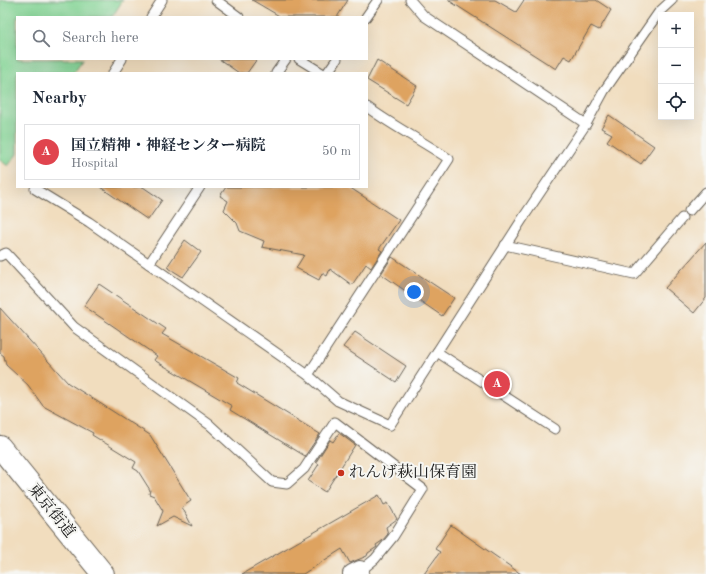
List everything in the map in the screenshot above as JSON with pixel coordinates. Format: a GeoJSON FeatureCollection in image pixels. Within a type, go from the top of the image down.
{"type":"FeatureCollection","features":[{"type":"Feature","properties":{"kind":"street","name":"東京街道"},"geometry":{"type":"LineString","coordinates":[[0,447],[103,574]]}},
{"type":"Feature","properties":{"kind":"lane"},"geometry":{"type":"LineString","coordinates":[[152,16],[162,0]]}},
{"type":"Feature","properties":{"kind":"lane"},"geometry":{"type":"LineString","coordinates":[[216,0],[238,16]]}},
{"type":"Feature","properties":{"kind":"lane"},"geometry":{"type":"LineString","coordinates":[[367,16],[378,0]]}},
{"type":"Feature","properties":{"kind":"lane"},"geometry":{"type":"LineString","coordinates":[[410,0],[424,16],[586,124]]}},
{"type":"Feature","properties":{"kind":"lane"},"geometry":{"type":"LineString","coordinates":[[35,188],[89,222],[308,375],[338,401],[390,425],[505,245],[586,124],[604,91],[659,12],[672,0]]}},
{"type":"Feature","properties":{"kind":"lane"},"geometry":{"type":"LineString","coordinates":[[114,72],[121,60]]}},
{"type":"Feature","properties":{"kind":"lane"},"geometry":{"type":"LineString","coordinates":[[277,72],[285,60]]}},
{"type":"Feature","properties":{"kind":"lane"},"geometry":{"type":"LineString","coordinates":[[301,60],[320,72]]}},
{"type":"Feature","properties":{"kind":"lane"},"geometry":{"type":"LineString","coordinates":[[328,72],[336,60]]}},
{"type":"Feature","properties":{"kind":"lane"},"geometry":{"type":"LineString","coordinates":[[308,375],[449,159],[419,139],[392,125],[368,107]]}},
{"type":"Feature","properties":{"kind":"lane"},"geometry":{"type":"LineString","coordinates":[[148,264],[199,188]]}},
{"type":"Feature","properties":{"kind":"lane"},"geometry":{"type":"LineString","coordinates":[[689,211],[706,192]]}},
{"type":"Feature","properties":{"kind":"lane"},"geometry":{"type":"LineString","coordinates":[[505,245],[634,274],[682,218]]}},
{"type":"Feature","properties":{"kind":"lane"},"geometry":{"type":"LineString","coordinates":[[0,256],[6,253],[74,327],[210,425],[272,482],[287,484],[304,470],[335,422],[422,489],[393,537],[375,560],[357,573]]}},
{"type":"Feature","properties":{"kind":"lane"},"geometry":{"type":"LineString","coordinates":[[437,352],[555,429]]}},
{"type":"Feature","properties":{"kind":"green space"},"geometry":{"type":"Polygon","coordinates":[[[0,0],[123,0],[113,16],[16,16],[16,60],[82,60],[74,72],[16,72],[16,155],[8,166],[0,160],[0,0]]]}},
{"type":"Feature","properties":{"kind":"building"},"geometry":{"type":"Polygon","coordinates":[[[252,0],[348,0],[338,16],[279,16],[252,0]]]}},
{"type":"Feature","properties":{"kind":"building"},"geometry":{"type":"Polygon","coordinates":[[[448,0],[495,0],[516,12],[524,0],[596,0],[611,10],[599,30],[591,26],[571,60],[564,56],[556,69],[448,0]]]}},
{"type":"Feature","properties":{"kind":"building"},"geometry":{"type":"Polygon","coordinates":[[[220,60],[256,60],[248,72],[238,72],[220,60]]]}},
{"type":"Feature","properties":{"kind":"building"},"geometry":{"type":"Polygon","coordinates":[[[377,60],[417,86],[406,104],[368,81],[377,60]]]}},
{"type":"Feature","properties":{"kind":"building"},"geometry":{"type":"Polygon","coordinates":[[[609,115],[654,146],[641,164],[607,141],[612,134],[601,128],[609,115]]]}},
{"type":"Feature","properties":{"kind":"building"},"geometry":{"type":"Polygon","coordinates":[[[101,188],[144,188],[162,200],[148,220],[101,188]]]}},
{"type":"Feature","properties":{"kind":"building"},"geometry":{"type":"Polygon","coordinates":[[[225,188],[351,188],[399,220],[379,249],[382,251],[371,268],[366,264],[352,285],[330,269],[327,276],[322,273],[319,280],[296,268],[304,255],[262,247],[264,241],[240,231],[237,223],[224,210],[228,201],[220,196],[225,188]]]}},
{"type":"Feature","properties":{"kind":"building"},"geometry":{"type":"Polygon","coordinates":[[[185,240],[201,252],[183,277],[167,267],[185,240]]]}},
{"type":"Feature","properties":{"kind":"building"},"geometry":{"type":"Polygon","coordinates":[[[706,242],[706,298],[694,313],[665,288],[706,242]]]}},
{"type":"Feature","properties":{"kind":"building"},"geometry":{"type":"Polygon","coordinates":[[[392,257],[454,298],[442,316],[381,274],[392,257]]]}},
{"type":"Feature","properties":{"kind":"building"},"geometry":{"type":"Polygon","coordinates":[[[99,284],[166,329],[162,334],[239,378],[237,383],[320,434],[305,456],[230,410],[232,406],[154,360],[157,356],[84,306],[99,284]]]}},
{"type":"Feature","properties":{"kind":"building"},"geometry":{"type":"Polygon","coordinates":[[[0,308],[68,383],[150,435],[191,501],[182,507],[192,526],[173,517],[157,526],[163,511],[154,496],[149,494],[150,490],[138,471],[133,468],[136,462],[92,435],[93,433],[43,406],[28,385],[6,365],[4,356],[0,353],[0,308]]]}},
{"type":"Feature","properties":{"kind":"building"},"geometry":{"type":"Polygon","coordinates":[[[355,332],[406,366],[396,382],[343,347],[355,332]]]}},
{"type":"Feature","properties":{"kind":"building"},"geometry":{"type":"Polygon","coordinates":[[[339,433],[355,445],[325,492],[308,481],[319,464],[316,462],[330,440],[333,442],[339,433]]]}},
{"type":"Feature","properties":{"kind":"building"},"geometry":{"type":"Polygon","coordinates":[[[379,495],[384,505],[388,503],[397,519],[386,527],[388,534],[376,545],[377,547],[368,553],[367,556],[350,563],[342,549],[303,574],[242,574],[379,495]]]}},
{"type":"Feature","properties":{"kind":"building"},"geometry":{"type":"Polygon","coordinates":[[[451,525],[521,574],[424,574],[440,552],[435,549],[451,525]]]}},
{"type":"Feature","properties":{"kind":"place","name":"国立精神・神経センター病院"},"geometry":{"type":"Point","coordinates":[497,384]}},
{"type":"Feature","properties":{"kind":"place","name":"れんげ萩山保育園"},"geometry":{"type":"Point","coordinates":[341,473]}}]}
